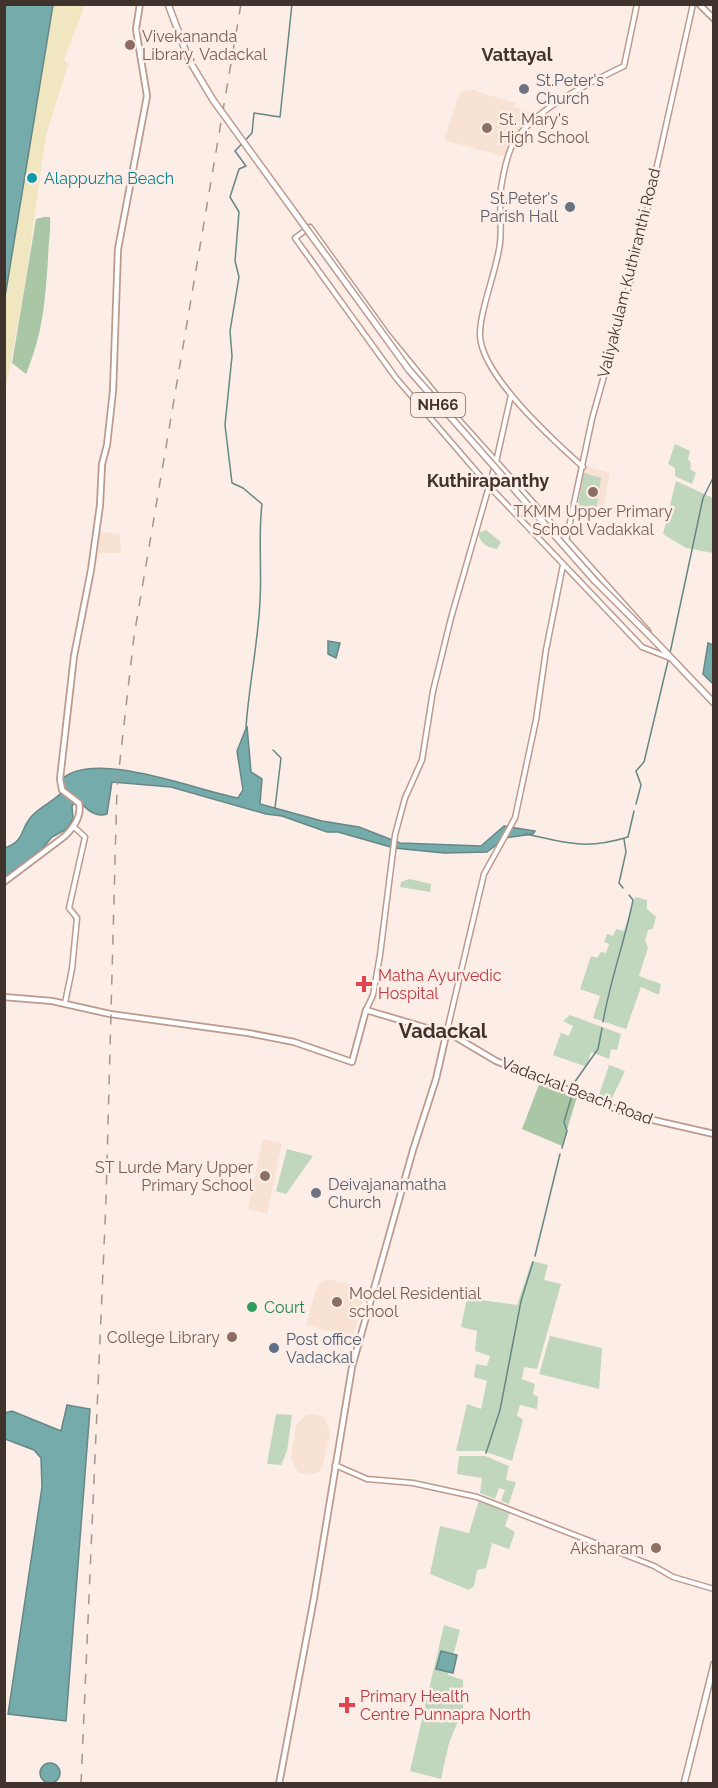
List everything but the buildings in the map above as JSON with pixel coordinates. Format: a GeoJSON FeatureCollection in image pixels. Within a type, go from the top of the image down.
{"type":"FeatureCollection","features":[{"type":"Feature","properties":{"kind":"highway","name":"NH66"},"geometry":{"type":"LineString","coordinates":[[168,4],[189,60],[213,100],[409,370],[595,581],[714,703]]}},
{"type":"Feature","properties":{"kind":"highway"},"geometry":{"type":"LineString","coordinates":[[684,1784],[714,1664]]}},
{"type":"Feature","properties":{"kind":"main road"},"geometry":{"type":"LineString","coordinates":[[4,882],[74,827],[80,810],[79,803],[62,790],[63,762],[74,656],[91,570],[100,505],[102,464],[107,445],[112,391],[118,249],[147,96],[136,29],[140,4]]}},
{"type":"Feature","properties":{"kind":"main road"},"geometry":{"type":"LineString","coordinates":[[699,4],[714,19]]}},
{"type":"Feature","properties":{"kind":"main road"},"geometry":{"type":"LineString","coordinates":[[4,998],[65,1003],[110,1014],[176,1022],[294,1042],[352,1062],[366,1010]]}},
{"type":"Feature","properties":{"kind":"main road","name":"Vadackal Beach Road"},"geometry":{"type":"LineString","coordinates":[[366,1010],[454,1036],[496,1061],[631,1115],[714,1134]]}},
{"type":"Feature","properties":{"kind":"main road"},"geometry":{"type":"LineString","coordinates":[[279,1784],[352,1367],[413,1150],[436,1079],[446,1035]]}},
{"type":"Feature","properties":{"kind":"street"},"geometry":{"type":"LineString","coordinates":[[583,467],[541,429],[511,395],[494,371],[480,336],[501,240],[499,204],[512,147],[532,124],[554,105],[624,66],[638,4]]}},
{"type":"Feature","properties":{"kind":"street","name":"Valiyakulam Kuthiranthi Road"},"geometry":{"type":"LineString","coordinates":[[565,541],[592,419],[635,265],[693,4]]}},
{"type":"Feature","properties":{"kind":"street"},"geometry":{"type":"LineString","coordinates":[[654,640],[640,620],[471,436],[387,334],[310,227],[296,238],[385,364],[488,485],[642,648],[671,659]]}},
{"type":"Feature","properties":{"kind":"street"},"geometry":{"type":"LineString","coordinates":[[366,1010],[373,996],[380,955],[395,835],[405,798],[422,760],[433,691],[451,618],[496,462],[511,395]]}},
{"type":"Feature","properties":{"kind":"street"},"geometry":{"type":"LineString","coordinates":[[446,1035],[484,874],[512,823],[536,720],[558,581],[563,565]]}},
{"type":"Feature","properties":{"kind":"street"},"geometry":{"type":"LineString","coordinates":[[65,1003],[72,969],[77,918],[69,908],[85,837],[74,827]]}},
{"type":"Feature","properties":{"kind":"street"},"geometry":{"type":"LineString","coordinates":[[335,1465],[367,1479],[413,1483],[477,1497],[654,1566],[673,1577],[714,1589]]}},
{"type":"Feature","properties":{"kind":"shaded area","name":"St. Mary's High School"},"geometry":{"type":"Polygon","coordinates":[[[473,90],[515,103],[515,107],[536,115],[503,156],[444,140],[460,92],[473,90]]]}},
{"type":"Feature","properties":{"kind":"shaded area","name":"TKMM Upper Primary School Vadakkal"},"geometry":{"type":"Polygon","coordinates":[[[585,466],[610,473],[601,519],[576,511],[585,466]]]}},
{"type":"Feature","properties":{"kind":"shaded area"},"geometry":{"type":"Polygon","coordinates":[[[99,532],[120,534],[121,553],[98,553],[99,532]]]}},
{"type":"Feature","properties":{"kind":"shaded area","name":"ST Lurde Mary Upper Primary School"},"geometry":{"type":"Polygon","coordinates":[[[263,1139],[282,1143],[267,1214],[248,1209],[263,1139]]]}},
{"type":"Feature","properties":{"kind":"shaded area","name":"Model Residential school"},"geometry":{"type":"Polygon","coordinates":[[[327,1279],[355,1286],[355,1293],[364,1294],[353,1337],[306,1325],[317,1287],[327,1279]]]}},
{"type":"Feature","properties":{"kind":"shaded area"},"geometry":{"type":"Polygon","coordinates":[[[306,1415],[324,1417],[330,1433],[323,1465],[319,1472],[309,1475],[298,1472],[291,1459],[296,1425],[306,1415]]]}},
{"type":"Feature","properties":{"kind":"green space"},"geometry":{"type":"Polygon","coordinates":[[[50,217],[50,223],[44,303],[40,331],[26,374],[12,363],[36,219],[50,217]]]}},
{"type":"Feature","properties":{"kind":"green space"},"geometry":{"type":"Polygon","coordinates":[[[675,444],[690,451],[688,459],[691,463],[690,469],[696,473],[692,484],[675,476],[675,468],[668,464],[675,444]]]}},
{"type":"Feature","properties":{"kind":"green space"},"geometry":{"type":"Polygon","coordinates":[[[584,473],[601,478],[596,511],[578,506],[584,473]]]}},
{"type":"Feature","properties":{"kind":"green space"},"geometry":{"type":"Polygon","coordinates":[[[676,481],[713,498],[713,553],[686,548],[663,534],[676,481]]]}},
{"type":"Feature","properties":{"kind":"green space"},"geometry":{"type":"Polygon","coordinates":[[[486,530],[501,542],[497,549],[482,542],[478,533],[486,530]]]}},
{"type":"Feature","properties":{"kind":"green space"},"geometry":{"type":"Polygon","coordinates":[[[409,879],[431,884],[430,892],[400,887],[401,882],[409,879]]]}},
{"type":"Feature","properties":{"kind":"green space"},"geometry":{"type":"Polygon","coordinates":[[[635,897],[647,900],[647,909],[656,917],[653,929],[648,930],[645,941],[648,948],[639,976],[661,984],[659,995],[641,987],[626,1029],[593,1018],[600,996],[580,989],[591,956],[597,958],[601,952],[606,953],[609,944],[604,942],[607,934],[613,936],[616,929],[624,931],[635,897]]]}},
{"type":"Feature","properties":{"kind":"green space"},"geometry":{"type":"Polygon","coordinates":[[[570,1015],[621,1034],[617,1050],[611,1049],[609,1059],[591,1052],[587,1067],[553,1055],[561,1033],[569,1036],[573,1026],[563,1021],[570,1015]]]}},
{"type":"Feature","properties":{"kind":"green space"},"geometry":{"type":"Polygon","coordinates":[[[609,1065],[625,1071],[610,1102],[598,1098],[609,1065]]]}},
{"type":"Feature","properties":{"kind":"green space"},"geometry":{"type":"Polygon","coordinates":[[[540,1082],[577,1097],[562,1146],[522,1129],[540,1082]]]}},
{"type":"Feature","properties":{"kind":"green space"},"geometry":{"type":"Polygon","coordinates":[[[287,1149],[313,1156],[286,1194],[276,1191],[287,1149]]]}},
{"type":"Feature","properties":{"kind":"green space"},"geometry":{"type":"Polygon","coordinates":[[[532,1261],[548,1265],[544,1280],[561,1284],[537,1369],[524,1367],[522,1379],[535,1384],[533,1394],[538,1397],[537,1409],[520,1405],[517,1415],[523,1420],[512,1461],[483,1451],[456,1451],[467,1404],[481,1409],[487,1381],[474,1377],[476,1364],[487,1366],[490,1356],[475,1351],[477,1331],[461,1327],[467,1298],[517,1305],[532,1261]]]}},
{"type":"Feature","properties":{"kind":"green space"},"geometry":{"type":"Polygon","coordinates":[[[550,1336],[602,1348],[599,1389],[539,1374],[550,1336]]]}},
{"type":"Feature","properties":{"kind":"green space"},"geometry":{"type":"Polygon","coordinates":[[[276,1414],[292,1415],[287,1451],[281,1465],[267,1464],[276,1414]]]}},
{"type":"Feature","properties":{"kind":"green space"},"geometry":{"type":"Polygon","coordinates":[[[459,1456],[485,1456],[509,1466],[506,1480],[516,1482],[509,1504],[501,1501],[505,1490],[499,1488],[495,1499],[480,1493],[482,1478],[457,1474],[459,1456]]]}},
{"type":"Feature","properties":{"kind":"green space"},"geometry":{"type":"Polygon","coordinates":[[[479,1500],[510,1512],[505,1526],[515,1532],[509,1549],[492,1543],[486,1568],[477,1570],[474,1586],[469,1590],[430,1574],[440,1526],[469,1533],[479,1500]]]}},
{"type":"Feature","properties":{"kind":"green space"},"geometry":{"type":"Polygon","coordinates":[[[444,1625],[460,1630],[448,1675],[463,1680],[463,1709],[449,1743],[441,1779],[410,1771],[444,1625]]]}},
{"type":"Feature","properties":{"kind":"sand","name":"Alappuzha Beach"},"geometry":{"type":"Polygon","coordinates":[[[53,5],[83,5],[83,10],[64,60],[68,65],[46,135],[25,284],[5,394],[5,297],[53,5]]]}},
{"type":"Feature","properties":{"kind":"water"},"geometry":{"type":"Polygon","coordinates":[[[4,5],[53,5],[5,297],[4,5]]]}},
{"type":"Feature","properties":{"kind":"water"},"geometry":{"type":"Polygon","coordinates":[[[328,641],[340,643],[336,658],[328,654],[328,641]]]}},
{"type":"Feature","properties":{"kind":"water"},"geometry":{"type":"Polygon","coordinates":[[[708,643],[713,645],[713,684],[703,674],[708,643]]]}},
{"type":"Feature","properties":{"kind":"water"},"geometry":{"type":"Polygon","coordinates":[[[247,726],[251,772],[262,779],[260,804],[322,821],[359,827],[400,843],[481,846],[504,826],[535,831],[533,834],[505,838],[487,852],[444,853],[394,848],[338,832],[327,832],[282,816],[266,814],[171,787],[112,782],[107,814],[94,813],[78,799],[72,806],[73,819],[67,829],[52,837],[42,849],[5,877],[5,848],[16,842],[35,813],[64,790],[61,780],[76,771],[97,768],[146,774],[238,798],[243,790],[237,751],[247,726]]]}},
{"type":"Feature","properties":{"kind":"water"},"geometry":{"type":"Polygon","coordinates":[[[67,1405],[90,1409],[66,1721],[8,1714],[42,1487],[41,1458],[34,1450],[5,1439],[4,1413],[12,1411],[61,1431],[67,1405]]]}},
{"type":"Feature","properties":{"kind":"water"},"geometry":{"type":"Polygon","coordinates":[[[441,1651],[457,1655],[453,1673],[436,1669],[441,1651]]]}},
{"type":"Feature","properties":{"kind":"water"},"geometry":{"type":"Polygon","coordinates":[[[50,1763],[57,1766],[60,1773],[57,1780],[50,1783],[43,1780],[40,1773],[43,1766],[50,1763]]]}},
{"type":"Feature","properties":{"kind":"waterway"},"geometry":{"type":"LineString","coordinates":[[246,727],[259,617],[262,504],[243,488],[232,483],[225,425],[232,356],[230,331],[239,277],[235,261],[239,212],[230,197],[239,169],[246,166],[235,151],[252,133],[254,113],[280,117],[292,4]]}},
{"type":"Feature","properties":{"kind":"waterway"},"geometry":{"type":"LineString","coordinates":[[670,653],[703,498],[714,476]]}},
{"type":"Feature","properties":{"kind":"waterway"},"geometry":{"type":"LineString","coordinates":[[636,804],[641,785],[636,771],[644,762],[668,661]]}},
{"type":"Feature","properties":{"kind":"waterway"},"geometry":{"type":"LineString","coordinates":[[273,750],[281,758],[275,808]]}},
{"type":"Feature","properties":{"kind":"waterway"},"geometry":{"type":"LineString","coordinates":[[526,834],[577,844],[613,841],[628,837],[634,811]]}},
{"type":"Feature","properties":{"kind":"waterway"},"geometry":{"type":"LineString","coordinates":[[623,888],[619,883],[626,852],[624,839]]}},
{"type":"Feature","properties":{"kind":"waterway"},"geometry":{"type":"LineString","coordinates":[[603,1022],[633,900],[629,895]]}},
{"type":"Feature","properties":{"kind":"waterway"},"geometry":{"type":"LineString","coordinates":[[573,1089],[574,1083],[598,1049],[602,1028]]}},
{"type":"Feature","properties":{"kind":"waterway"},"geometry":{"type":"LineString","coordinates":[[562,1148],[567,1131],[564,1122],[572,1095]]}},
{"type":"Feature","properties":{"kind":"waterway"},"geometry":{"type":"LineString","coordinates":[[535,1256],[560,1154]]}},
{"type":"Feature","properties":{"kind":"waterway"},"geometry":{"type":"LineString","coordinates":[[486,1453],[500,1410],[521,1301],[533,1262]]}},
{"type":"Feature","properties":{"kind":"railway"},"geometry":{"type":"LineString","coordinates":[[81,1784],[106,1200],[117,787],[134,636],[241,4]]}},
{"type":"Feature","properties":{"kind":"place","name":"Vivekananda Library, Vadackal"},"geometry":{"type":"Point","coordinates":[130,45]}},
{"type":"Feature","properties":{"kind":"place","name":"St.Peter's Church"},"geometry":{"type":"Point","coordinates":[524,89]}},
{"type":"Feature","properties":{"kind":"place","name":"St. Mary's High School"},"geometry":{"type":"Point","coordinates":[487,128]}},
{"type":"Feature","properties":{"kind":"place","name":"Alappuzha Beach"},"geometry":{"type":"Point","coordinates":[32,178]}},
{"type":"Feature","properties":{"kind":"place","name":"St.Peter's Parish Hall"},"geometry":{"type":"Point","coordinates":[570,207]}},
{"type":"Feature","properties":{"kind":"place","name":"TKMM Upper Primary School Vadakkal"},"geometry":{"type":"Point","coordinates":[593,492]}},
{"type":"Feature","properties":{"kind":"place","name":"Matha Ayurvedic Hospital"},"geometry":{"type":"Point","coordinates":[364,984]}},
{"type":"Feature","properties":{"kind":"place","name":"ST Lurde Mary Upper Primary School"},"geometry":{"type":"Point","coordinates":[265,1176]}},
{"type":"Feature","properties":{"kind":"place","name":"Deivajanamatha Church"},"geometry":{"type":"Point","coordinates":[316,1193]}},
{"type":"Feature","properties":{"kind":"place","name":"Model Residential school"},"geometry":{"type":"Point","coordinates":[337,1302]}},
{"type":"Feature","properties":{"kind":"place","name":"Court"},"geometry":{"type":"Point","coordinates":[252,1307]}},
{"type":"Feature","properties":{"kind":"place","name":"College Library"},"geometry":{"type":"Point","coordinates":[232,1337]}},
{"type":"Feature","properties":{"kind":"place","name":"Post office Vadackal"},"geometry":{"type":"Point","coordinates":[274,1348]}},
{"type":"Feature","properties":{"kind":"place","name":"Aksharam"},"geometry":{"type":"Point","coordinates":[656,1548]}},
{"type":"Feature","properties":{"kind":"place","name":"Primary Health Centre Punnapra North"},"geometry":{"type":"Point","coordinates":[347,1705]}},
{"type":"Feature","properties":{"kind":"district","name":"Vattayal"},"geometry":{"type":"Point","coordinates":[517,54]}},
{"type":"Feature","properties":{"kind":"district","name":"Kuthirapanthy"},"geometry":{"type":"Point","coordinates":[488,480]}},
{"type":"Feature","properties":{"kind":"district","name":"Vadackal"},"geometry":{"type":"Point","coordinates":[443,1031]}}]}
